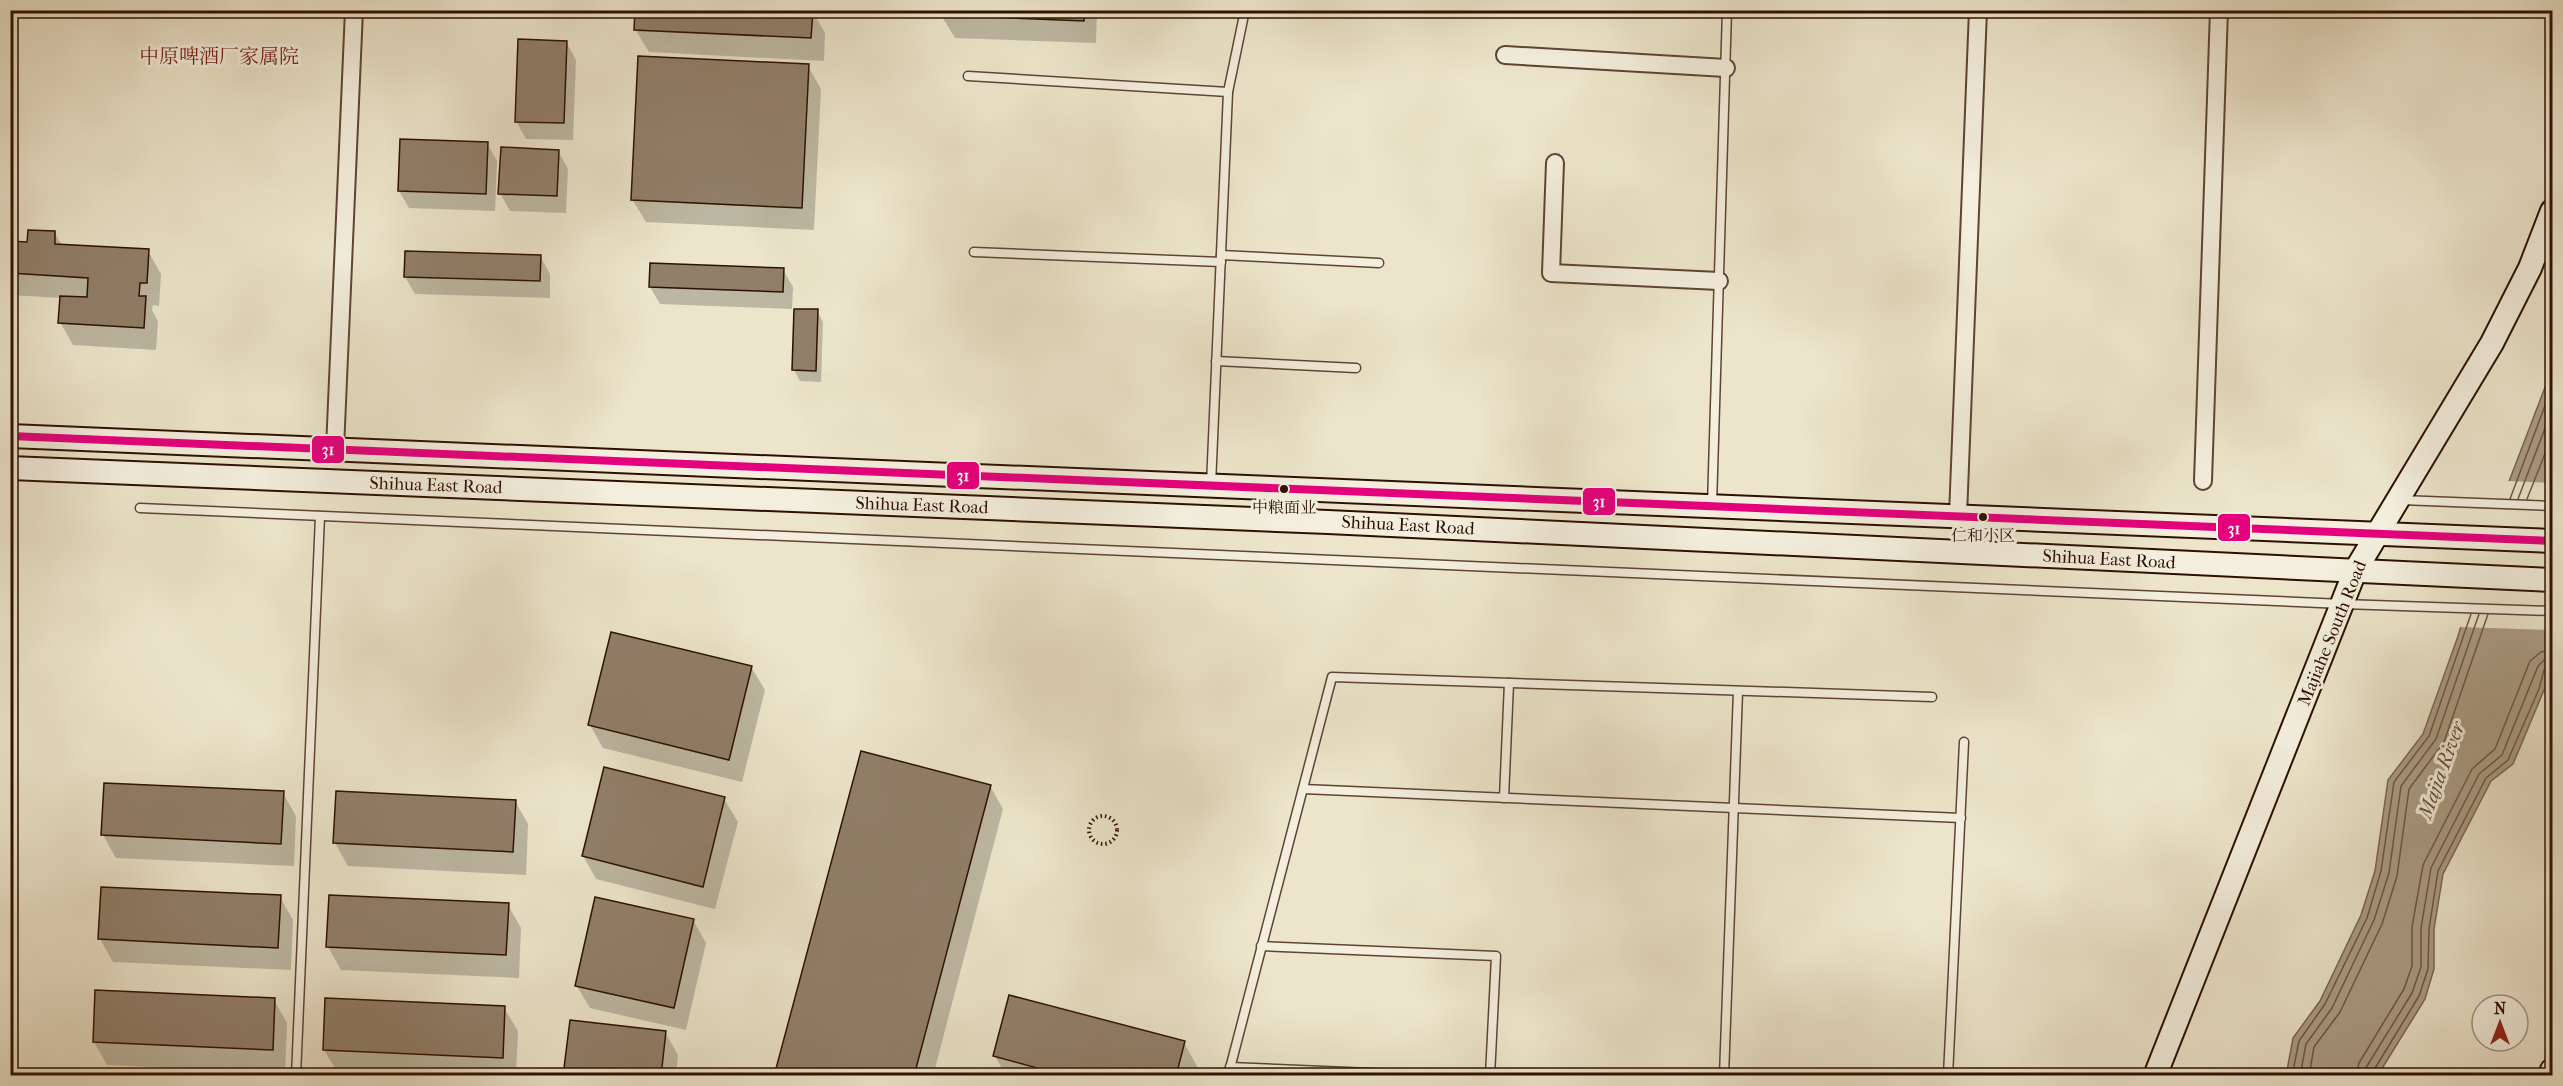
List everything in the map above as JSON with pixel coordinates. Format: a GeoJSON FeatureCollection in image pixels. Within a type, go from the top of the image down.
{"type":"FeatureCollection","features":[{"type":"Feature","properties":{"kind":"main road","name":"Majiahe South Road"},"geometry":{"type":"LineString","coordinates":[[2155,1076],[2355,571],[2492,343],[2530,268],[2553,211]]}},
{"type":"Feature","properties":{"kind":"main road","name":"Shihua East Road"},"geometry":{"type":"LineString","coordinates":[[10,436],[2553,541]]}},
{"type":"Feature","properties":{"kind":"main road","name":"Shihua East Road"},"geometry":{"type":"LineString","coordinates":[[10,468],[1316,521],[2553,580]]}},
{"type":"Feature","properties":{"kind":"main road"},"geometry":{"type":"LineString","coordinates":[[2551,1076],[2553,1070]]}},
{"type":"Feature","properties":{"kind":"street"},"geometry":{"type":"LineString","coordinates":[[335,449],[354,10]]}},
{"type":"Feature","properties":{"kind":"street"},"geometry":{"type":"LineString","coordinates":[[1958,516],[1978,10]]}},
{"type":"Feature","properties":{"kind":"street"},"geometry":{"type":"LineString","coordinates":[[2203,481],[2219,10]]}},
{"type":"Feature","properties":{"kind":"street"},"geometry":{"type":"LineString","coordinates":[[1504,55],[1726,68]]}},
{"type":"Feature","properties":{"kind":"street"},"geometry":{"type":"LineString","coordinates":[[1555,163],[1551,273],[1719,281]]}},
{"type":"Feature","properties":{"kind":"lane"},"geometry":{"type":"LineString","coordinates":[[1211,485],[1228,92],[1245,10]]}},
{"type":"Feature","properties":{"kind":"lane"},"geometry":{"type":"LineString","coordinates":[[1712,506],[1728,10]]}},
{"type":"Feature","properties":{"kind":"lane"},"geometry":{"type":"LineString","coordinates":[[968,76],[1228,92]]}},
{"type":"Feature","properties":{"kind":"lane"},"geometry":{"type":"LineString","coordinates":[[974,252],[1379,263]]}},
{"type":"Feature","properties":{"kind":"lane"},"geometry":{"type":"LineString","coordinates":[[1216,361],[1356,368]]}},
{"type":"Feature","properties":{"kind":"lane"},"geometry":{"type":"LineString","coordinates":[[2398,499],[2553,507]]}},
{"type":"Feature","properties":{"kind":"lane"},"geometry":{"type":"LineString","coordinates":[[140,508],[2343,604],[2553,611]]}},
{"type":"Feature","properties":{"kind":"lane"},"geometry":{"type":"LineString","coordinates":[[296,1076],[320,516]]}},
{"type":"Feature","properties":{"kind":"lane"},"geometry":{"type":"LineString","coordinates":[[1443,1076],[1229,1071],[1332,677],[1932,697]]}},
{"type":"Feature","properties":{"kind":"lane"},"geometry":{"type":"LineString","coordinates":[[1504,798],[1509,683]]}},
{"type":"Feature","properties":{"kind":"lane"},"geometry":{"type":"LineString","coordinates":[[1724,1076],[1738,691]]}},
{"type":"Feature","properties":{"kind":"lane"},"geometry":{"type":"LineString","coordinates":[[1948,1076],[1964,742]]}},
{"type":"Feature","properties":{"kind":"lane"},"geometry":{"type":"LineString","coordinates":[[1303,789],[1960,818]]}},
{"type":"Feature","properties":{"kind":"lane"},"geometry":{"type":"LineString","coordinates":[[1261,946],[1496,956],[1490,1076]]}},
{"type":"Feature","properties":{"kind":"path"},"geometry":{"type":"LineString","coordinates":[[1103,816],[1114,822],[1117,834],[1109,843],[1096,843],[1089,833],[1089,826],[1092,821],[1103,816]]}},
{"type":"Feature","properties":{"kind":"water","name":"Majia River"},"geometry":{"type":"Polygon","coordinates":[[[2552,369],[2552,663],[2544,690],[2513,764],[2491,781],[2443,874],[2434,929],[2434,969],[2425,999],[2378,1075],[2286,1076],[2293,1038],[2320,1001],[2361,915],[2375,871],[2388,780],[2423,734],[2457,639],[2492,526],[2552,369]]]}},
{"type":"Feature","properties":{"kind":"pier"},"geometry":{"type":"Polygon","coordinates":[[[2507,481],[2552,483],[2552,630],[2458,627],[2489,526],[2507,481]]]}},
{"type":"Feature","properties":{"kind":"building"},"geometry":{"type":"Polygon","coordinates":[[[635,10],[813,10],[811,38],[634,30],[635,10]]]}},
{"type":"Feature","properties":{"kind":"building"},"geometry":{"type":"Polygon","coordinates":[[[940,10],[1084,10],[1084,21],[940,15],[940,10]]]}},
{"type":"Feature","properties":{"kind":"building"},"geometry":{"type":"Polygon","coordinates":[[[518,39],[567,41],[564,123],[515,122],[518,39]]]}},
{"type":"Feature","properties":{"kind":"building"},"geometry":{"type":"Polygon","coordinates":[[[638,56],[809,64],[802,208],[631,200],[638,56]]]}},
{"type":"Feature","properties":{"kind":"building"},"geometry":{"type":"Polygon","coordinates":[[[400,139],[488,142],[486,194],[398,191],[400,139]]]}},
{"type":"Feature","properties":{"kind":"building"},"geometry":{"type":"Polygon","coordinates":[[[501,147],[559,150],[557,196],[498,194],[501,147]]]}},
{"type":"Feature","properties":{"kind":"building"},"geometry":{"type":"Polygon","coordinates":[[[28,230],[55,231],[55,244],[149,249],[147,283],[140,283],[139,296],[146,296],[144,328],[58,323],[60,296],[87,297],[88,278],[10,273],[10,241],[27,242],[28,230]]]}},
{"type":"Feature","properties":{"kind":"building"},"geometry":{"type":"Polygon","coordinates":[[[405,251],[541,255],[540,281],[404,277],[405,251]]]}},
{"type":"Feature","properties":{"kind":"building"},"geometry":{"type":"Polygon","coordinates":[[[650,263],[784,268],[783,292],[649,287],[650,263]]]}},
{"type":"Feature","properties":{"kind":"building"},"geometry":{"type":"Polygon","coordinates":[[[794,309],[818,309],[816,371],[792,370],[794,309]]]}},
{"type":"Feature","properties":{"kind":"building"},"geometry":{"type":"Polygon","coordinates":[[[611,632],[752,666],[729,760],[588,725],[611,632]]]}},
{"type":"Feature","properties":{"kind":"building"},"geometry":{"type":"Polygon","coordinates":[[[861,751],[991,785],[914,1076],[774,1076],[861,751]]]}},
{"type":"Feature","properties":{"kind":"building"},"geometry":{"type":"Polygon","coordinates":[[[604,767],[725,797],[703,887],[582,856],[604,767]]]}},
{"type":"Feature","properties":{"kind":"building"},"geometry":{"type":"Polygon","coordinates":[[[104,783],[284,791],[281,844],[101,835],[104,783]]]}},
{"type":"Feature","properties":{"kind":"building"},"geometry":{"type":"Polygon","coordinates":[[[336,791],[516,800],[513,852],[333,843],[336,791]]]}},
{"type":"Feature","properties":{"kind":"building"},"geometry":{"type":"Polygon","coordinates":[[[101,887],[281,895],[278,948],[98,939],[101,887]]]}},
{"type":"Feature","properties":{"kind":"building"},"geometry":{"type":"Polygon","coordinates":[[[329,895],[509,903],[506,955],[326,947],[329,895]]]}},
{"type":"Feature","properties":{"kind":"building"},"geometry":{"type":"Polygon","coordinates":[[[595,897],[694,919],[674,1008],[575,986],[595,897]]]}},
{"type":"Feature","properties":{"kind":"building"},"geometry":{"type":"Polygon","coordinates":[[[95,990],[275,998],[273,1050],[93,1042],[95,990]]]}},
{"type":"Feature","properties":{"kind":"building"},"geometry":{"type":"Polygon","coordinates":[[[1009,995],[1185,1041],[1176,1076],[1067,1076],[993,1056],[1009,995]]]}},
{"type":"Feature","properties":{"kind":"building"},"geometry":{"type":"Polygon","coordinates":[[[325,998],[505,1006],[503,1058],[323,1050],[325,998]]]}},
{"type":"Feature","properties":{"kind":"building"},"geometry":{"type":"Polygon","coordinates":[[[570,1020],[666,1031],[661,1076],[563,1076],[570,1020]]]}},
{"type":"Feature","properties":{"kind":"transit line","name":"31"},"geometry":{"type":"LineString","coordinates":[[10,436],[2552,541]]}},
{"type":"Feature","properties":{"kind":"place","name":"中粮面业"},"geometry":{"type":"Point","coordinates":[1284,489]}},
{"type":"Feature","properties":{"kind":"place","name":"仁和小区"},"geometry":{"type":"Point","coordinates":[1983,517]}},
{"type":"Feature","properties":{"kind":"district","name":"中原啤酒厂家属院"},"geometry":{"type":"Point","coordinates":[219,56]}}]}
